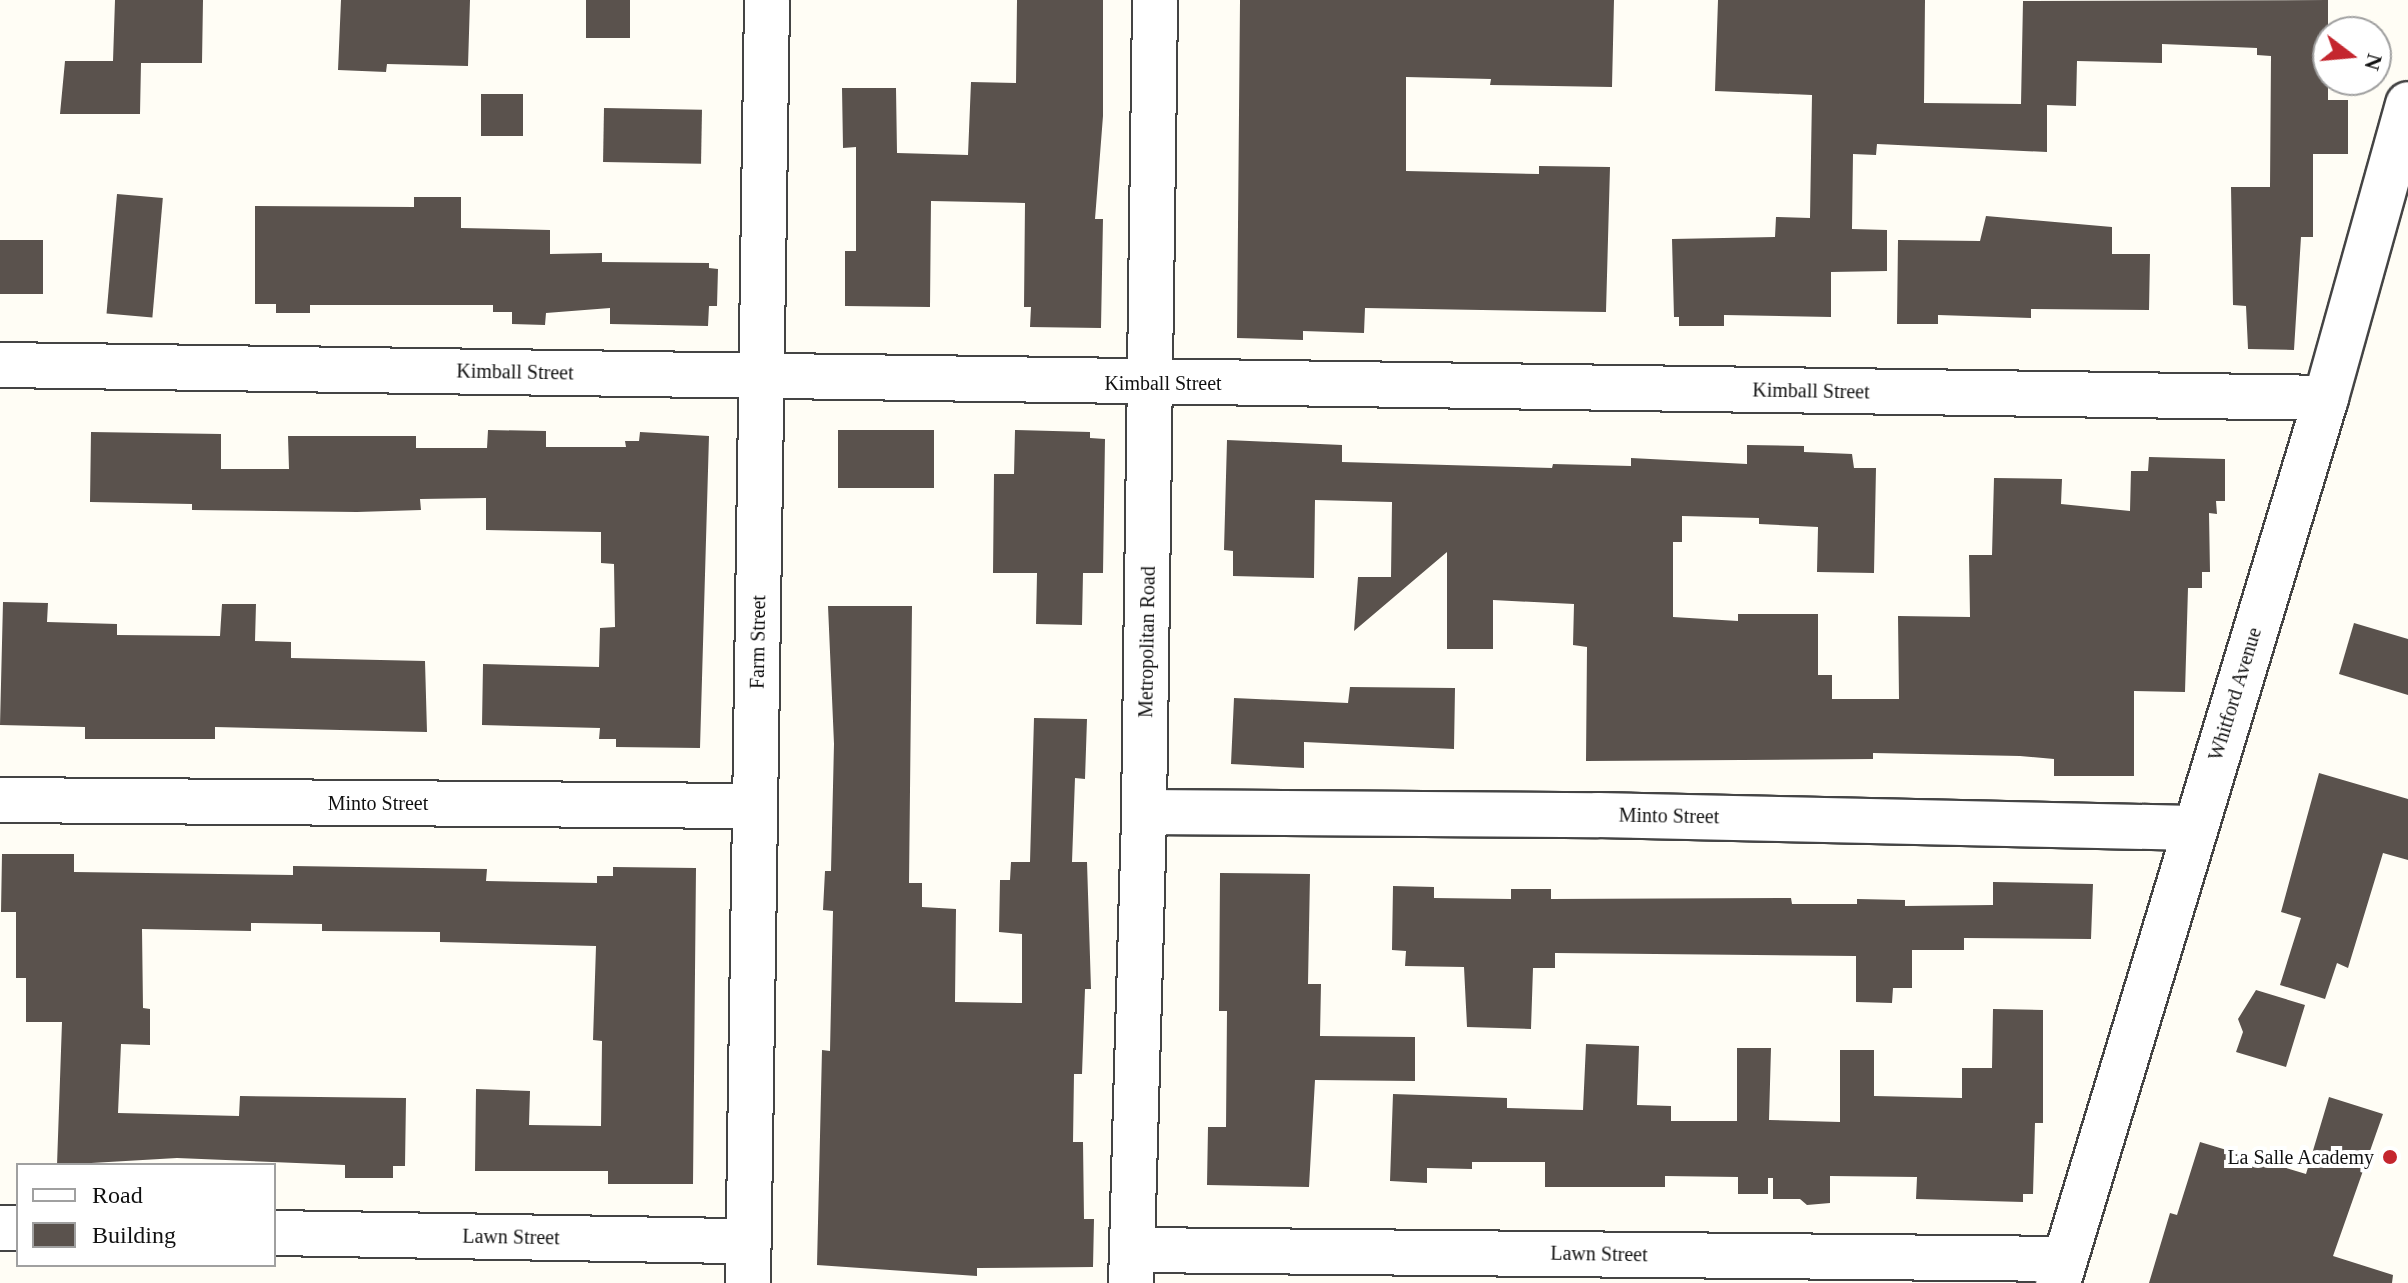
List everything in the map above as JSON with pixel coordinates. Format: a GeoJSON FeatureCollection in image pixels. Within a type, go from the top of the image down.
{"type":"FeatureCollection","features":[{"type":"Feature","properties":{"kind":"street","name":"Farm Street"},"geometry":{"type":"LineString","coordinates":[[748,1262],[767,0]]}},
{"type":"Feature","properties":{"kind":"street","name":"Metropolitan Road"},"geometry":{"type":"LineString","coordinates":[[1132,1267],[1144,812],[1155,0]]}},
{"type":"Feature","properties":{"kind":"street","name":"Whitford Avenue"},"geometry":{"type":"LineString","coordinates":[[2061,1271],[2326,398],[2408,104]]}},
{"type":"Feature","properties":{"kind":"street","name":"Kimball Street"},"geometry":{"type":"LineString","coordinates":[[0,365],[1151,385],[2326,398]]}},
{"type":"Feature","properties":{"kind":"street","name":"Minto Street"},"geometry":{"type":"LineString","coordinates":[[0,800],[755,806]]}},
{"type":"Feature","properties":{"kind":"street","name":"Minto Street"},"geometry":{"type":"LineString","coordinates":[[1144,812],[1598,815],[2193,828]]}},
{"type":"Feature","properties":{"kind":"street","name":"Lawn Street"},"geometry":{"type":"LineString","coordinates":[[276,1233],[748,1262]]}},
{"type":"Feature","properties":{"kind":"street","name":"Lawn Street"},"geometry":{"type":"LineString","coordinates":[[1132,1267],[2061,1271]]}},
{"type":"Feature","properties":{"kind":"building"},"geometry":{"type":"Polygon","coordinates":[[[115,0],[203,0],[202,63],[141,63],[140,114],[60,114],[65,61],[113,61],[115,0]]]}},
{"type":"Feature","properties":{"kind":"building"},"geometry":{"type":"Polygon","coordinates":[[[341,0],[470,0],[468,66],[387,64],[386,72],[338,70],[341,0]]]}},
{"type":"Feature","properties":{"kind":"building"},"geometry":{"type":"Polygon","coordinates":[[[586,0],[630,0],[630,38],[586,38],[586,0]]]}},
{"type":"Feature","properties":{"kind":"building"},"geometry":{"type":"Polygon","coordinates":[[[1017,0],[1103,0],[1103,116],[1095,219],[1103,219],[1101,328],[1030,327],[1031,307],[1024,307],[1025,203],[931,201],[930,307],[845,306],[845,251],[856,251],[856,147],[843,148],[842,88],[896,88],[897,153],[968,155],[971,82],[1016,83],[1017,0]]]}},
{"type":"Feature","properties":{"kind":"building"},"geometry":{"type":"Polygon","coordinates":[[[1240,0],[1614,0],[1612,87],[1490,85],[1491,79],[1406,77],[1406,171],[1539,174],[1539,166],[1610,167],[1606,312],[1365,308],[1364,333],[1303,331],[1303,340],[1237,338],[1240,0]]]}},
{"type":"Feature","properties":{"kind":"building"},"geometry":{"type":"Polygon","coordinates":[[[1718,0],[1925,0],[1924,103],[2021,104],[2023,1],[2328,0],[2328,16],[2312,16],[2312,96],[2348,100],[2348,154],[2313,154],[2313,237],[2301,237],[2294,350],[2248,349],[2246,306],[2233,305],[2231,187],[2270,187],[2271,56],[2257,55],[2257,48],[2162,44],[2162,63],[2077,61],[2076,106],[2047,105],[2047,152],[1877,144],[1876,155],[1853,154],[1852,229],[1887,230],[1887,271],[1831,272],[1831,317],[1724,315],[1724,326],[1679,326],[1679,317],[1674,317],[1672,239],[1775,237],[1776,217],[1810,218],[1812,95],[1715,91],[1718,0]]]}},
{"type":"Feature","properties":{"kind":"building"},"geometry":{"type":"Polygon","coordinates":[[[481,94],[523,94],[523,136],[481,136],[481,94]]]}},
{"type":"Feature","properties":{"kind":"building"},"geometry":{"type":"Polygon","coordinates":[[[604,108],[702,110],[701,164],[603,162],[604,108]]]}},
{"type":"Feature","properties":{"kind":"building"},"geometry":{"type":"Polygon","coordinates":[[[117,194],[163,198],[152,318],[107,314],[117,194]]]}},
{"type":"Feature","properties":{"kind":"building"},"geometry":{"type":"Polygon","coordinates":[[[414,197],[461,197],[461,228],[550,230],[550,254],[602,253],[602,262],[709,263],[709,268],[718,269],[717,306],[709,306],[708,326],[610,324],[610,308],[546,313],[545,325],[512,324],[512,312],[493,312],[493,305],[310,305],[310,313],[276,313],[276,304],[255,304],[255,206],[414,207],[414,197]]]}},
{"type":"Feature","properties":{"kind":"building"},"geometry":{"type":"Polygon","coordinates":[[[1986,216],[2112,227],[2112,254],[2150,254],[2149,310],[2031,309],[2031,318],[1938,315],[1938,324],[1897,324],[1898,240],[1980,241],[1986,216]]]}},
{"type":"Feature","properties":{"kind":"building"},"geometry":{"type":"Polygon","coordinates":[[[0,240],[43,240],[43,294],[0,294],[0,240]]]}},
{"type":"Feature","properties":{"kind":"building"},"geometry":{"type":"Polygon","coordinates":[[[488,430],[546,431],[546,447],[626,447],[625,441],[639,441],[640,432],[709,436],[700,748],[616,747],[616,739],[599,739],[600,728],[482,725],[483,664],[599,667],[600,628],[615,627],[614,564],[601,563],[601,532],[486,530],[486,498],[420,499],[421,510],[357,512],[192,510],[192,504],[90,502],[91,432],[221,434],[221,469],[289,469],[288,436],[416,436],[416,448],[487,448],[488,430]]]}},
{"type":"Feature","properties":{"kind":"building"},"geometry":{"type":"Polygon","coordinates":[[[838,430],[934,430],[934,488],[838,488],[838,430]]]}},
{"type":"Feature","properties":{"kind":"building"},"geometry":{"type":"Polygon","coordinates":[[[1015,430],[1090,432],[1090,438],[1105,439],[1103,573],[1083,573],[1082,625],[1036,624],[1037,573],[993,573],[994,474],[1014,474],[1015,430]]]}},
{"type":"Feature","properties":{"kind":"building"},"geometry":{"type":"Polygon","coordinates":[[[1227,440],[1342,445],[1342,462],[1552,468],[1553,464],[1631,466],[1631,458],[1747,464],[1747,445],[1804,446],[1804,452],[1852,454],[1854,468],[1876,468],[1874,573],[1817,572],[1818,527],[1759,524],[1759,518],[1682,516],[1682,542],[1673,542],[1673,617],[1738,621],[1738,614],[1818,614],[1818,675],[1832,675],[1832,699],[1899,699],[1898,616],[1970,617],[1969,555],[1992,555],[1994,478],[2062,479],[2061,504],[2130,511],[2131,471],[2148,471],[2149,457],[2225,459],[2225,501],[2216,501],[2217,514],[2209,513],[2210,572],[2202,572],[2202,588],[2188,588],[2185,692],[2134,691],[2134,776],[2054,776],[2054,759],[2020,756],[1873,753],[1873,759],[1586,761],[1587,647],[1573,645],[1574,604],[1493,600],[1493,649],[1447,649],[1447,552],[1354,631],[1358,577],[1391,577],[1392,502],[1315,500],[1314,578],[1233,576],[1233,551],[1224,550],[1227,440]]]}},
{"type":"Feature","properties":{"kind":"building"},"geometry":{"type":"Polygon","coordinates":[[[3,602],[48,603],[47,622],[117,624],[117,635],[220,636],[222,604],[256,604],[255,641],[291,642],[291,658],[425,661],[427,732],[215,727],[215,739],[85,739],[85,727],[0,725],[3,602]]]}},
{"type":"Feature","properties":{"kind":"building"},"geometry":{"type":"Polygon","coordinates":[[[828,606],[912,606],[909,883],[922,883],[922,907],[956,909],[955,1002],[1022,1003],[1022,934],[999,932],[1000,880],[1010,880],[1011,862],[1030,862],[1034,718],[1087,719],[1085,779],[1075,778],[1072,862],[1087,862],[1091,989],[1085,989],[1082,1074],[1074,1074],[1073,1142],[1083,1142],[1084,1219],[1094,1219],[1093,1267],[977,1268],[977,1276],[817,1265],[822,1050],[830,1051],[833,911],[823,910],[825,871],[831,871],[834,744],[828,606]]]}},
{"type":"Feature","properties":{"kind":"building"},"geometry":{"type":"Polygon","coordinates":[[[2354,623],[2408,639],[2408,695],[2339,674],[2354,623]]]}},
{"type":"Feature","properties":{"kind":"building"},"geometry":{"type":"Polygon","coordinates":[[[1350,687],[1455,688],[1454,749],[1304,742],[1304,768],[1231,764],[1234,698],[1348,703],[1350,687]]]}},
{"type":"Feature","properties":{"kind":"building"},"geometry":{"type":"Polygon","coordinates":[[[2319,773],[2408,799],[2408,860],[2383,853],[2348,968],[2337,963],[2325,999],[2280,985],[2301,918],[2281,912],[2319,773]]]}},
{"type":"Feature","properties":{"kind":"building"},"geometry":{"type":"Polygon","coordinates":[[[2,854],[74,854],[74,872],[293,875],[293,866],[487,869],[486,881],[597,883],[597,876],[613,876],[613,867],[696,868],[693,1184],[608,1184],[608,1171],[475,1171],[476,1089],[530,1091],[529,1125],[601,1126],[602,1041],[593,1040],[596,946],[440,942],[440,932],[322,931],[322,924],[251,923],[251,931],[142,929],[143,1008],[150,1009],[150,1045],[121,1044],[118,1113],[239,1116],[240,1096],[406,1098],[405,1166],[393,1166],[393,1178],[345,1178],[345,1165],[177,1158],[57,1163],[62,1022],[26,1022],[26,978],[16,978],[16,912],[1,912],[2,854]]]}},
{"type":"Feature","properties":{"kind":"building"},"geometry":{"type":"Polygon","coordinates":[[[1220,873],[1310,874],[1308,984],[1321,984],[1320,1036],[1415,1037],[1415,1081],[1315,1080],[1309,1187],[1207,1185],[1208,1127],[1226,1127],[1227,1011],[1219,1011],[1220,873]]]}},
{"type":"Feature","properties":{"kind":"building"},"geometry":{"type":"Polygon","coordinates":[[[1993,882],[2093,884],[2091,939],[1964,938],[1964,950],[1912,950],[1912,988],[1893,988],[1892,1003],[1856,1002],[1856,956],[1555,953],[1555,968],[1533,968],[1531,1029],[1467,1027],[1464,967],[1405,966],[1406,951],[1392,950],[1393,886],[1434,887],[1434,898],[1511,899],[1511,889],[1551,889],[1551,899],[1791,898],[1792,904],[1857,904],[1857,899],[1905,900],[1905,906],[1993,905],[1993,882]]]}},
{"type":"Feature","properties":{"kind":"building"},"geometry":{"type":"Polygon","coordinates":[[[2256,990],[2305,1005],[2286,1067],[2236,1052],[2243,1032],[2238,1019],[2256,990]]]}},
{"type":"Feature","properties":{"kind":"building"},"geometry":{"type":"Polygon","coordinates":[[[1993,1009],[2043,1010],[2043,1123],[2035,1123],[2033,1194],[2023,1194],[2023,1202],[1916,1199],[1917,1177],[1830,1176],[1830,1203],[1807,1205],[1800,1199],[1773,1199],[1773,1178],[1768,1178],[1768,1194],[1738,1194],[1738,1177],[1665,1176],[1665,1187],[1545,1187],[1545,1162],[1472,1162],[1472,1169],[1427,1168],[1427,1183],[1390,1181],[1393,1094],[1507,1098],[1507,1108],[1583,1110],[1586,1044],[1639,1046],[1637,1105],[1671,1106],[1671,1121],[1737,1121],[1737,1048],[1771,1048],[1769,1120],[1840,1122],[1840,1050],[1874,1050],[1874,1096],[1962,1098],[1962,1068],[1992,1068],[1993,1009]]]}},
{"type":"Feature","properties":{"kind":"building"},"geometry":{"type":"Polygon","coordinates":[[[2329,1097],[2383,1114],[2333,1256],[2393,1275],[2392,1283],[2149,1283],[2170,1213],[2177,1215],[2200,1142],[2306,1174],[2329,1097]]]}},
{"type":"Feature","properties":{"kind":"place","name":"La Salle Academy"},"geometry":{"type":"Point","coordinates":[2390,1157]}}]}
